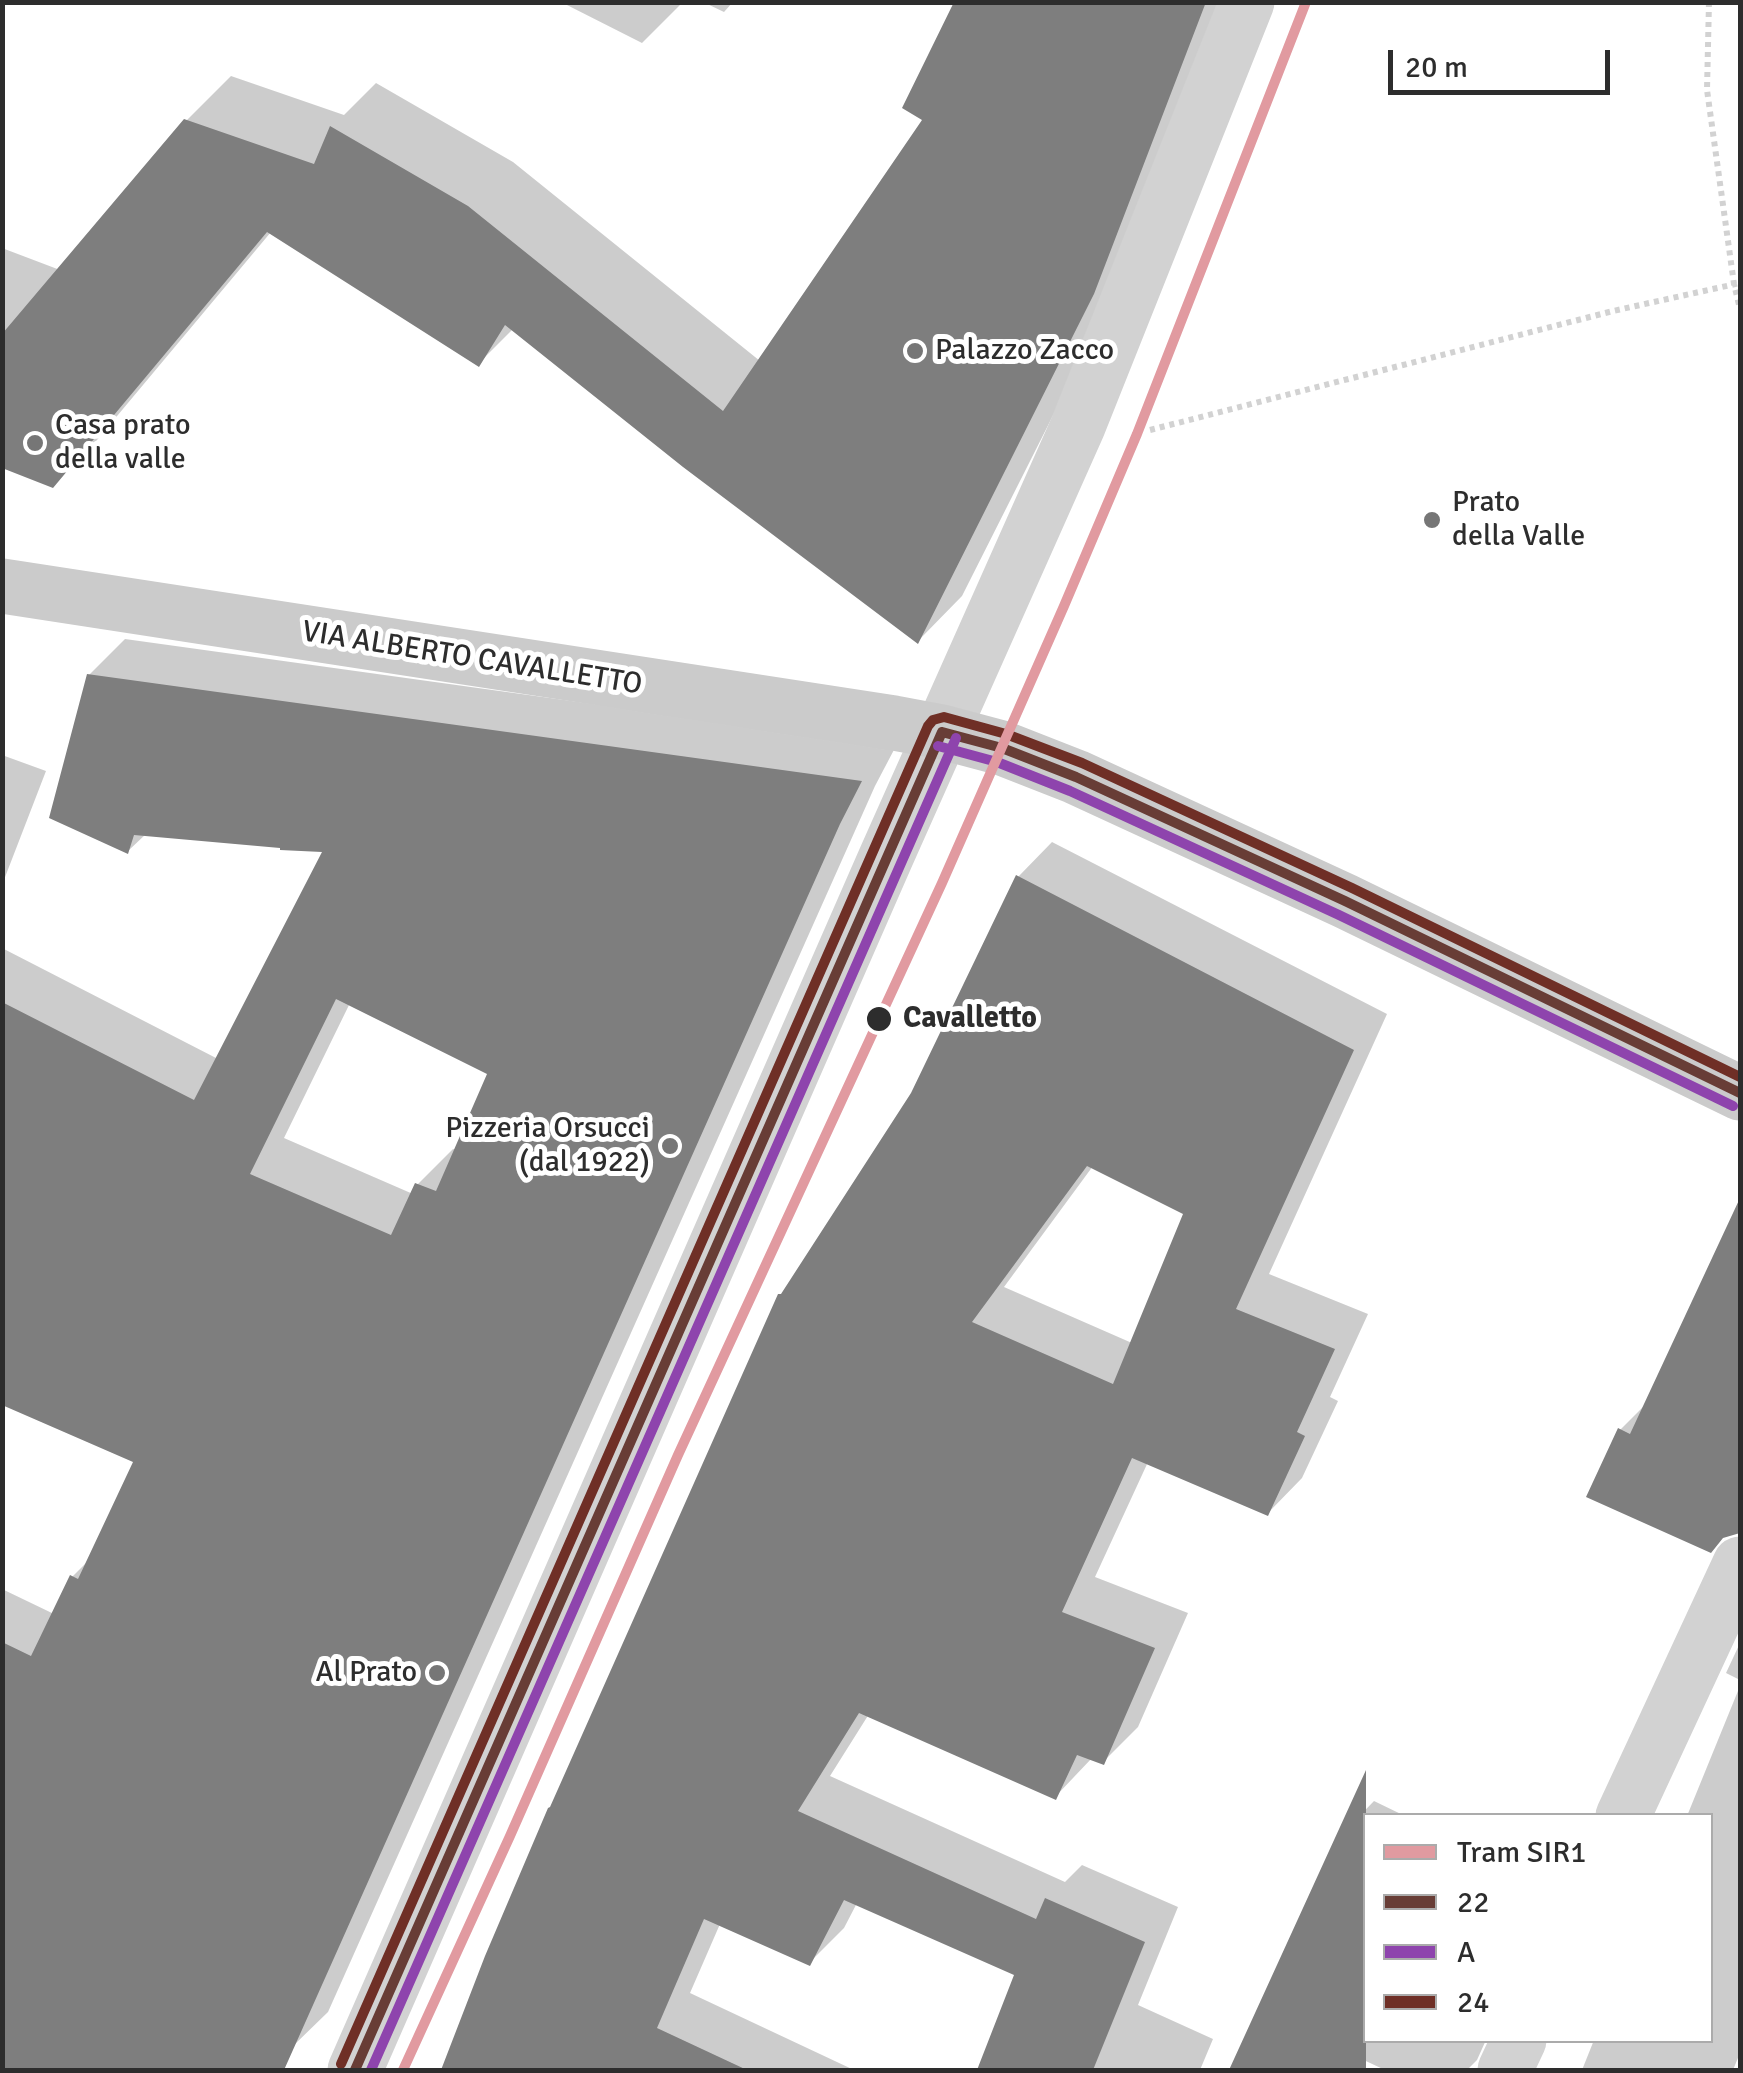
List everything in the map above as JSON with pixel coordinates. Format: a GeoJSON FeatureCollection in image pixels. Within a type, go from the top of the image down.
{"type":"FeatureCollection","features":[{"type":"Feature","properties":{"kind":"street"},"geometry":{"type":"LineString","coordinates":[[356,2070],[1078,426],[1247,2]]}},
{"type":"Feature","properties":{"kind":"street","name":"VIA ALBERTO CAVALLETTO"},"geometry":{"type":"LineString","coordinates":[[2,586],[942,732]]}},
{"type":"Feature","properties":{"kind":"street"},"geometry":{"type":"LineString","coordinates":[[942,732],[1002,748],[1147,810],[1740,1093]]}},
{"type":"Feature","properties":{"kind":"street"},"geometry":{"type":"LineString","coordinates":[[1625,1813],[1740,1564]]}},
{"type":"Feature","properties":{"kind":"street"},"geometry":{"type":"LineString","coordinates":[[1504,2070],[1517,2043]]}},
{"type":"Feature","properties":{"kind":"path"},"geometry":{"type":"LineString","coordinates":[[1709,2],[1707,90],[1740,309]]}},
{"type":"Feature","properties":{"kind":"path"},"geometry":{"type":"LineString","coordinates":[[1078,426],[1137,434],[1612,311],[1737,283]]}},
{"type":"Feature","properties":{"kind":"building"},"geometry":{"type":"Polygon","coordinates":[[[954,2],[1206,2],[1094,294],[918,644],[683,467],[505,325],[479,367],[267,232],[53,488],[2,468],[2,334],[184,119],[314,164],[330,126],[468,206],[723,411],[922,120],[902,108],[954,2]]]}},
{"type":"Feature","properties":{"kind":"building"},"geometry":{"type":"Polygon","coordinates":[[[87,674],[862,781],[284,2070],[2,2070],[2,1642],[31,1656],[70,1575],[78,1579],[133,1462],[2,1405],[2,1002],[194,1100],[322,852],[134,835],[128,854],[49,818],[87,674]],[[336,999],[250,1174],[391,1235],[415,1183],[436,1191],[487,1074],[336,999]]]}},
{"type":"Feature","properties":{"kind":"building"},"geometry":{"type":"Polygon","coordinates":[[[1016,875],[1354,1050],[1236,1309],[1335,1349],[1297,1432],[1305,1436],[1268,1516],[1132,1458],[1062,1612],[1155,1648],[1104,1765],[1077,1755],[1056,1800],[859,1713],[798,1811],[1036,1919],[1045,1898],[1145,1942],[1093,2070],[977,2070],[1014,1975],[844,1900],[810,1966],[704,1919],[657,2028],[747,2070],[441,2070],[548,1808],[778,1294],[911,1093],[1016,875]],[[1087,1166],[972,1322],[1113,1384],[1183,1214],[1087,1166]]]}},
{"type":"Feature","properties":{"kind":"building"},"geometry":{"type":"Polygon","coordinates":[[[1740,1198],[1740,1533],[1723,1538],[1711,1553],[1586,1497],[1618,1428],[1630,1434],[1740,1198]]]}},
{"type":"Feature","properties":{"kind":"building"},"geometry":{"type":"Polygon","coordinates":[[[1366,1770],[1366,2070],[1229,2070],[1366,1770]]]}},
{"type":"Feature","properties":{"kind":"tram line","name":"SIR1"},"geometry":{"type":"LineString","coordinates":[[403,2070],[1064,606],[1137,434],[1306,2]]}},
{"type":"Feature","properties":{"kind":"transit line","name":"24"},"geometry":{"type":"LineString","coordinates":[[341,2064],[933,720],[944,717],[1006,734],[1082,763],[1352,888],[1740,1077]]}},
{"type":"Feature","properties":{"kind":"transit line","name":"22"},"geometry":{"type":"LineString","coordinates":[[942,732],[1002,748],[1076,777],[1345,901],[1740,1093]]}},
{"type":"Feature","properties":{"kind":"transit line","name":"22"},"geometry":{"type":"LineString","coordinates":[[355,2070],[942,732]]}},
{"type":"Feature","properties":{"kind":"transit line","name":"A"},"geometry":{"type":"LineString","coordinates":[[371,2070],[956,738]]}},
{"type":"Feature","properties":{"kind":"transit line","name":"A"},"geometry":{"type":"LineString","coordinates":[[938,746],[997,762],[1070,791],[1339,915],[1733,1106]]}},
{"type":"Feature","properties":{"kind":"place","name":"Palazzo Zacco"},"geometry":{"type":"Point","coordinates":[915,351]}},
{"type":"Feature","properties":{"kind":"place","name":"Casa prato della valle"},"geometry":{"type":"Point","coordinates":[35,443]}},
{"type":"Feature","properties":{"kind":"place","name":"Prato della Valle"},"geometry":{"type":"Point","coordinates":[1432,520]}},
{"type":"Feature","properties":{"kind":"place","name":"Cavalletto"},"geometry":{"type":"Point","coordinates":[879,1019]}},
{"type":"Feature","properties":{"kind":"place","name":"Pizzeria Orsucci (dal 1922)"},"geometry":{"type":"Point","coordinates":[670,1146]}},
{"type":"Feature","properties":{"kind":"place","name":"Al Prato"},"geometry":{"type":"Point","coordinates":[437,1673]}}]}
